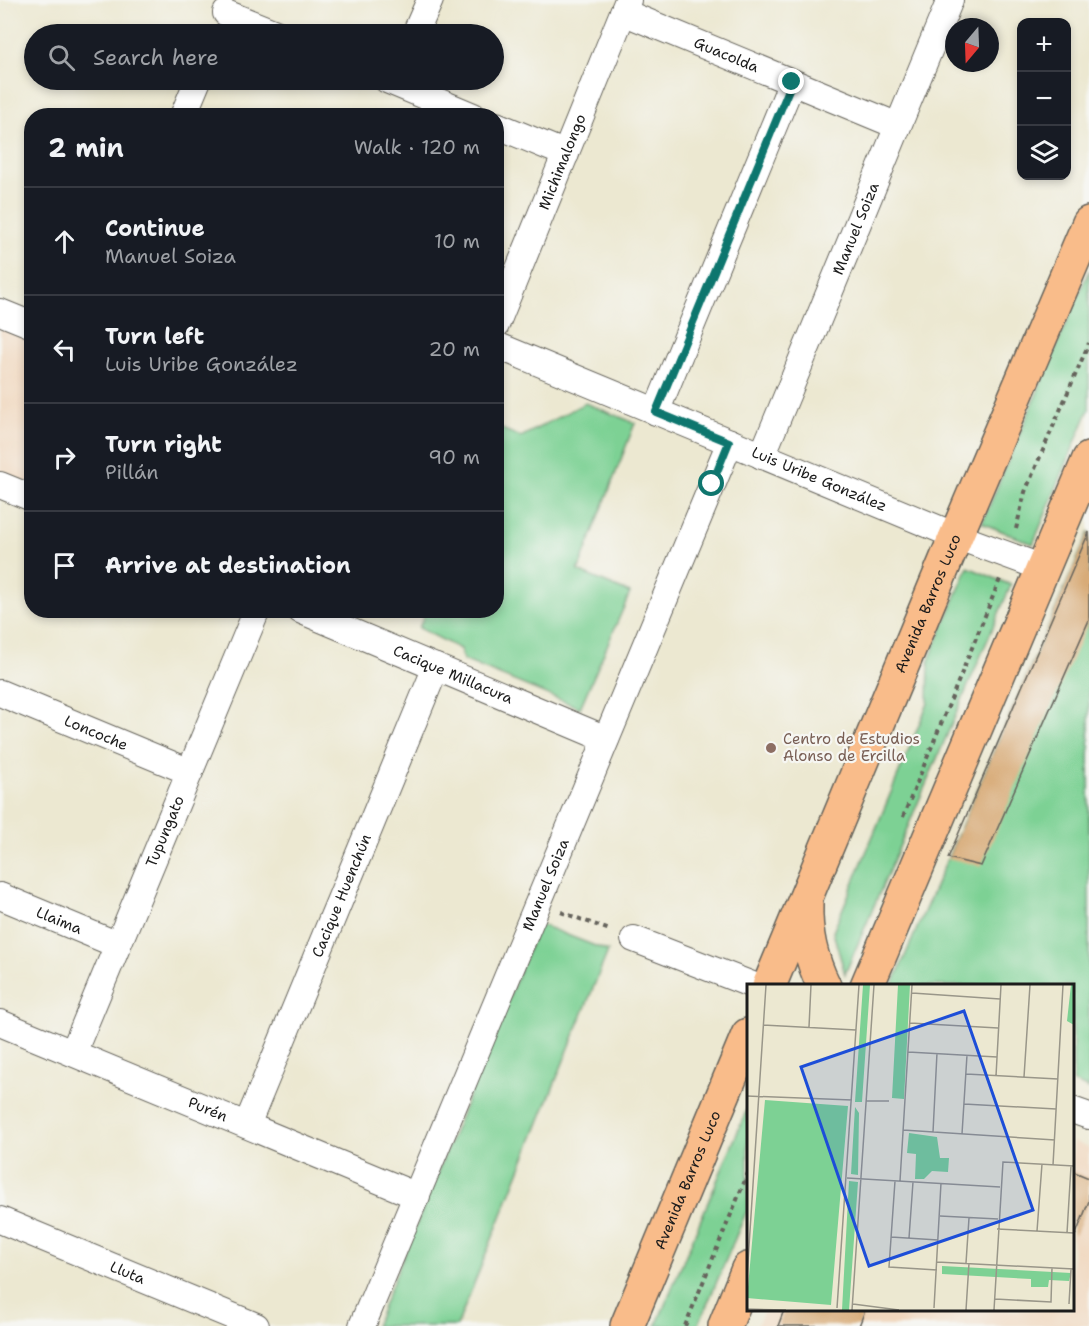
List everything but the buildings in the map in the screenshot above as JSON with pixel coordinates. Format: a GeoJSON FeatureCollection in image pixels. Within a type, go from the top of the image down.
{"type":"FeatureCollection","features":[{"type":"Feature","properties":{"kind":"main road","name":"Avenida Barros Luco"},"geometry":{"type":"LineString","coordinates":[[770,984],[1089,223]]}},
{"type":"Feature","properties":{"kind":"main road"},"geometry":{"type":"LineString","coordinates":[[868,984],[1089,459]]}},
{"type":"Feature","properties":{"kind":"main road"},"geometry":{"type":"LineString","coordinates":[[807,895],[808,937],[812,958],[823,984]]}},
{"type":"Feature","properties":{"kind":"main road","name":"Avenida Barros Luco"},"geometry":{"type":"LineString","coordinates":[[627,1326],[747,1037]]}},
{"type":"Feature","properties":{"kind":"main road"},"geometry":{"type":"LineString","coordinates":[[725,1326],[747,1271]]}},
{"type":"Feature","properties":{"kind":"street"},"geometry":{"type":"LineString","coordinates":[[419,24],[430,0]]}},
{"type":"Feature","properties":{"kind":"street","name":"Manuel Soiza"},"geometry":{"type":"LineString","coordinates":[[762,456],[950,0]]}},
{"type":"Feature","properties":{"kind":"street","name":"Guacolda"},"geometry":{"type":"LineString","coordinates":[[626,6],[792,82],[898,126]]}},
{"type":"Feature","properties":{"kind":"street","name":"Michimalongo"},"geometry":{"type":"LineString","coordinates":[[504,305],[626,6]]}},
{"type":"Feature","properties":{"kind":"street"},"geometry":{"type":"LineString","coordinates":[[225,16],[249,24]]}},
{"type":"Feature","properties":{"kind":"street"},"geometry":{"type":"LineString","coordinates":[[656,412],[792,82]]}},
{"type":"Feature","properties":{"kind":"street"},"geometry":{"type":"LineString","coordinates":[[186,108],[194,90]]}},
{"type":"Feature","properties":{"kind":"street"},"geometry":{"type":"LineString","coordinates":[[414,90],[455,108]]}},
{"type":"Feature","properties":{"kind":"street"},"geometry":{"type":"LineString","coordinates":[[504,128],[566,154]]}},
{"type":"Feature","properties":{"kind":"street"},"geometry":{"type":"LineString","coordinates":[[0,312],[24,322]]}},
{"type":"Feature","properties":{"kind":"street","name":"Luis Uribe González"},"geometry":{"type":"LineString","coordinates":[[504,348],[956,536],[1043,568]]}},
{"type":"Feature","properties":{"kind":"street","name":"Manuel Soiza"},"geometry":{"type":"LineString","coordinates":[[362,1326],[729,442]]}},
{"type":"Feature","properties":{"kind":"street"},"geometry":{"type":"LineString","coordinates":[[0,485],[24,495]]}},
{"type":"Feature","properties":{"kind":"street","name":"Tupungato"},"geometry":{"type":"LineString","coordinates":[[73,1053],[254,618]]}},
{"type":"Feature","properties":{"kind":"street","name":"Cacique Millacura"},"geometry":{"type":"LineString","coordinates":[[319,618],[606,738]]}},
{"type":"Feature","properties":{"kind":"street","name":"Cacique Huenchún"},"geometry":{"type":"LineString","coordinates":[[247,1125],[436,667]]}},
{"type":"Feature","properties":{"kind":"street","name":"Loncoche"},"geometry":{"type":"LineString","coordinates":[[0,693],[190,772]]}},
{"type":"Feature","properties":{"kind":"street","name":"Llaima"},"geometry":{"type":"LineString","coordinates":[[0,897],[118,945]]}},
{"type":"Feature","properties":{"kind":"street"},"geometry":{"type":"LineString","coordinates":[[634,939],[750,984]]}},
{"type":"Feature","properties":{"kind":"street","name":"Purén"},"geometry":{"type":"LineString","coordinates":[[0,1023],[417,1196]]}},
{"type":"Feature","properties":{"kind":"street"},"geometry":{"type":"LineString","coordinates":[[1074,1111],[1089,1116]]}},
{"type":"Feature","properties":{"kind":"street","name":"Lluta"},"geometry":{"type":"LineString","coordinates":[[0,1220],[256,1326]]}},
{"type":"Feature","properties":{"kind":"path"},"geometry":{"type":"LineString","coordinates":[[902,818],[1009,556],[1025,492],[1089,343]]}},
{"type":"Feature","properties":{"kind":"path"},"geometry":{"type":"LineString","coordinates":[[538,904],[634,939]]}},
{"type":"Feature","properties":{"kind":"path"},"geometry":{"type":"LineString","coordinates":[[685,1326],[747,1175]]}},
{"type":"Feature","properties":{"kind":"shaded area"},"geometry":{"type":"Polygon","coordinates":[[[0,323],[24,334],[24,485],[0,475],[0,323]]]}},
{"type":"Feature","properties":{"kind":"shaded area"},"geometry":{"type":"Polygon","coordinates":[[[1074,1141],[1089,1148],[1089,1326],[757,1326],[764,1311],[1074,1311],[1074,1141]]]}},
{"type":"Feature","properties":{"kind":"green space"},"geometry":{"type":"Polygon","coordinates":[[[1089,270],[1089,409],[1033,544],[982,523],[1089,270]]]}},
{"type":"Feature","properties":{"kind":"green space"},"geometry":{"type":"Polygon","coordinates":[[[585,403],[635,423],[578,571],[630,593],[580,708],[463,660],[460,649],[419,628],[423,618],[504,618],[504,430],[521,437],[585,403]]]}},
{"type":"Feature","properties":{"kind":"green space"},"geometry":{"type":"Polygon","coordinates":[[[1089,532],[1089,1089],[1074,1082],[1074,984],[893,984],[1089,532]]]}},
{"type":"Feature","properties":{"kind":"green space"},"geometry":{"type":"Polygon","coordinates":[[[968,567],[1011,585],[845,974],[833,932],[928,703],[929,660],[968,567]]]}},
{"type":"Feature","properties":{"kind":"green space"},"geometry":{"type":"Polygon","coordinates":[[[539,924],[608,951],[457,1326],[375,1326],[539,924]]]}},
{"type":"Feature","properties":{"kind":"green space"},"geometry":{"type":"Polygon","coordinates":[[[747,1109],[747,1210],[698,1326],[656,1326],[747,1109]]]}},
{"type":"Feature","properties":{"kind":"place","name":"Centro de Estudios Alonso de Ercilla"},"geometry":{"type":"Point","coordinates":[771,748]}},
{"type":"Feature","properties":{"kind":"route"},"geometry":{"type":"LineString","coordinates":[[712,484],[729,442],[656,412],[792,82]]}}]}
